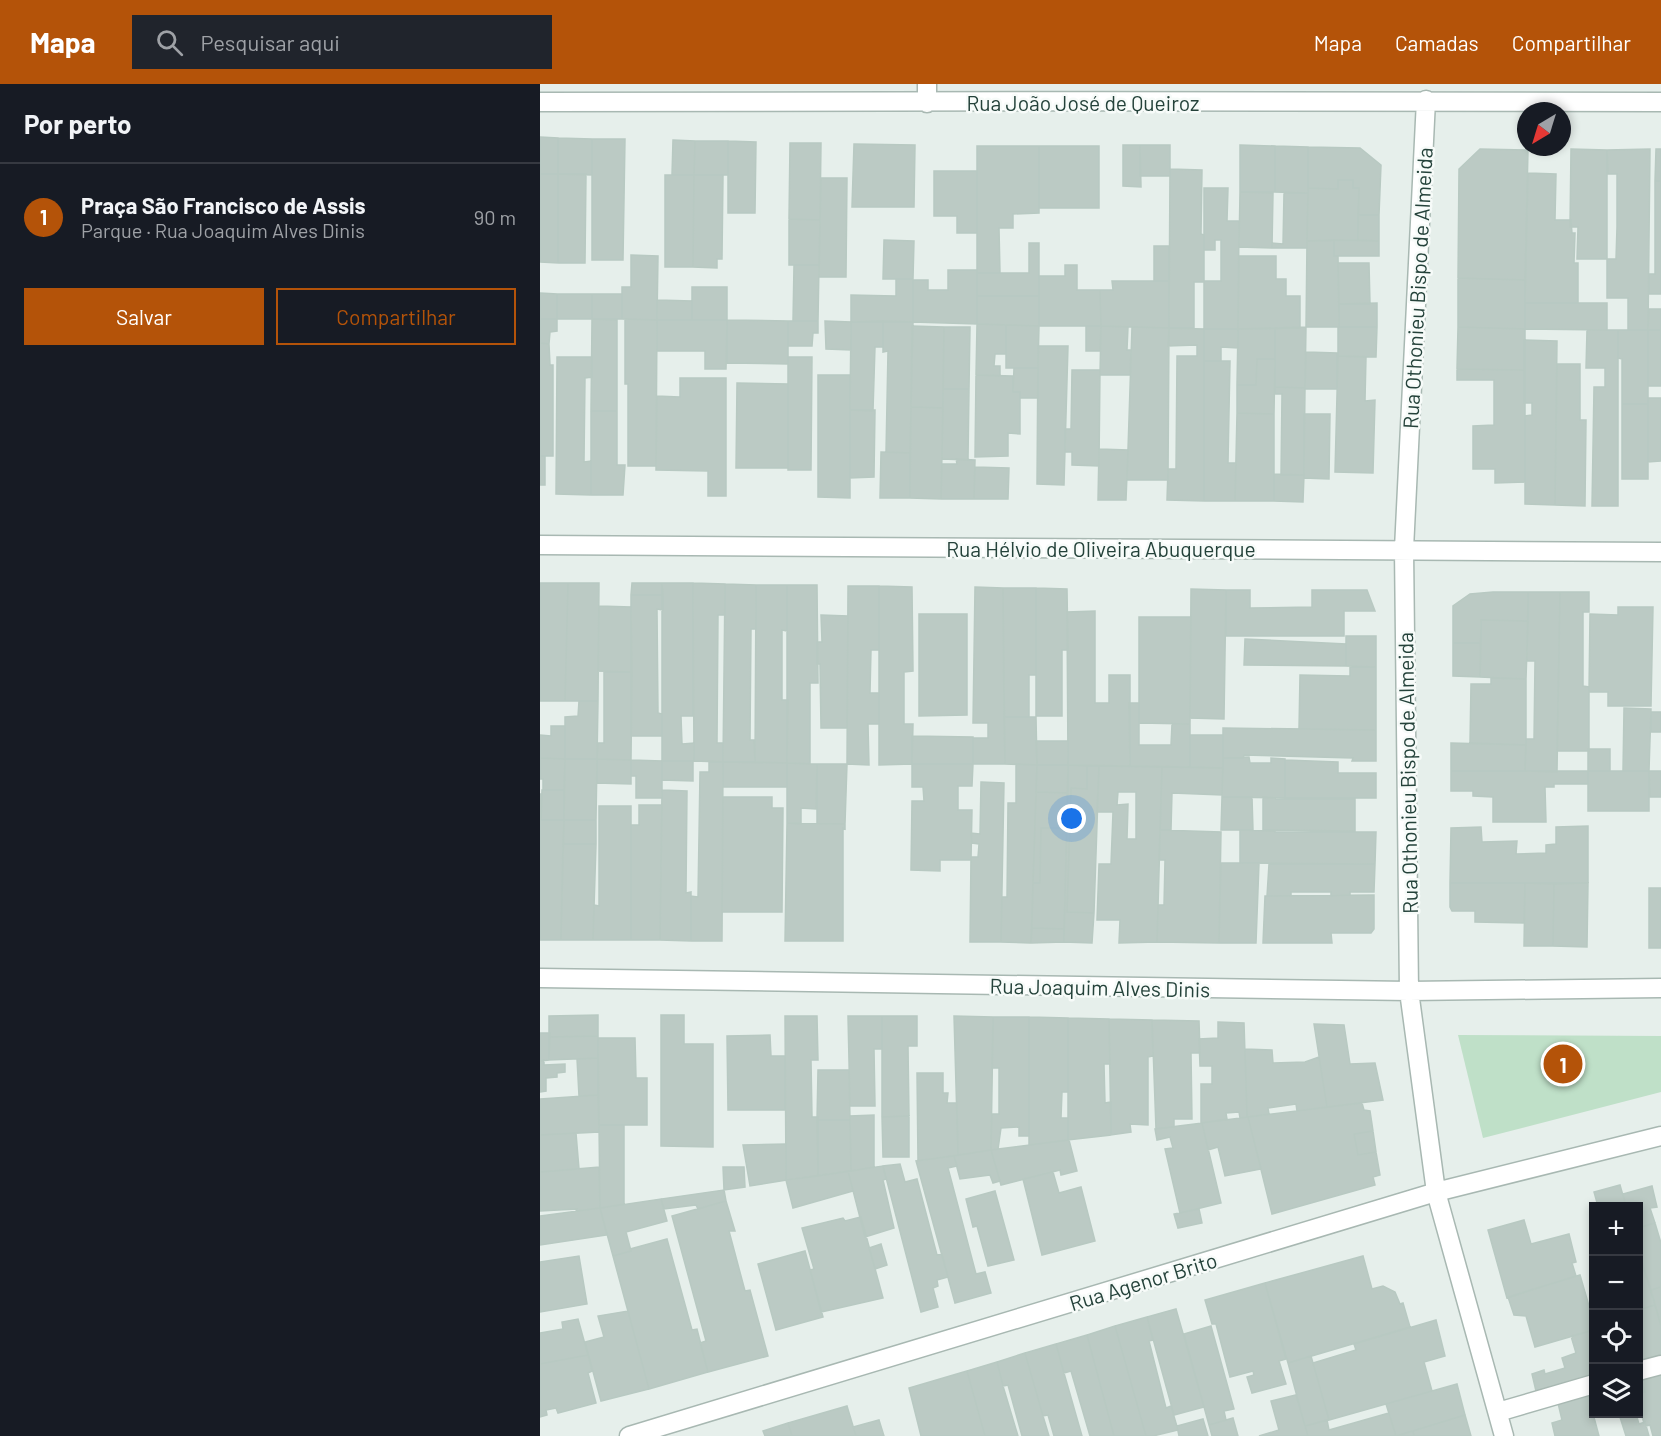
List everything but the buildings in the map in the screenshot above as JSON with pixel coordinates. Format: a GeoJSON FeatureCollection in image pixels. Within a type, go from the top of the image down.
{"type":"FeatureCollection","features":[{"type":"Feature","properties":{"kind":"street"},"geometry":{"type":"LineString","coordinates":[[927,84],[927,104]]}},
{"type":"Feature","properties":{"kind":"street","name":"Rua João José de Queiroz"},"geometry":{"type":"LineString","coordinates":[[540,102],[927,104],[1426,100],[1661,102]]}},
{"type":"Feature","properties":{"kind":"street","name":"Rua Othonieu Bispo de Almeida"},"geometry":{"type":"LineString","coordinates":[[1426,100],[1404,549],[1409,992],[1436,1192],[1504,1436]]}},
{"type":"Feature","properties":{"kind":"street","name":"Rua Hélvio de Oliveira Abuquerque"},"geometry":{"type":"LineString","coordinates":[[540,545],[1661,552]]}},
{"type":"Feature","properties":{"kind":"street","name":"Rua Joaquim Alves Dinis"},"geometry":{"type":"LineString","coordinates":[[540,978],[1409,992],[1661,988]]}},
{"type":"Feature","properties":{"kind":"street","name":"Rua Agenor Brito"},"geometry":{"type":"LineString","coordinates":[[629,1436],[1436,1192],[1661,1136]]}},
{"type":"Feature","properties":{"kind":"street"},"geometry":{"type":"LineString","coordinates":[[1643,1370],[1661,1365]]}},
{"type":"Feature","properties":{"kind":"street"},"geometry":{"type":"LineString","coordinates":[[1498,1412],[1589,1385]]}},
{"type":"Feature","properties":{"kind":"green space"},"geometry":{"type":"Polygon","coordinates":[[[1458,1035],[1661,1036],[1661,1092],[1483,1138],[1458,1035]]]}},
{"type":"Feature","properties":{"kind":"place","name":"Praça São Francisco de Assis"},"geometry":{"type":"Point","coordinates":[1563,1064]}}]}
